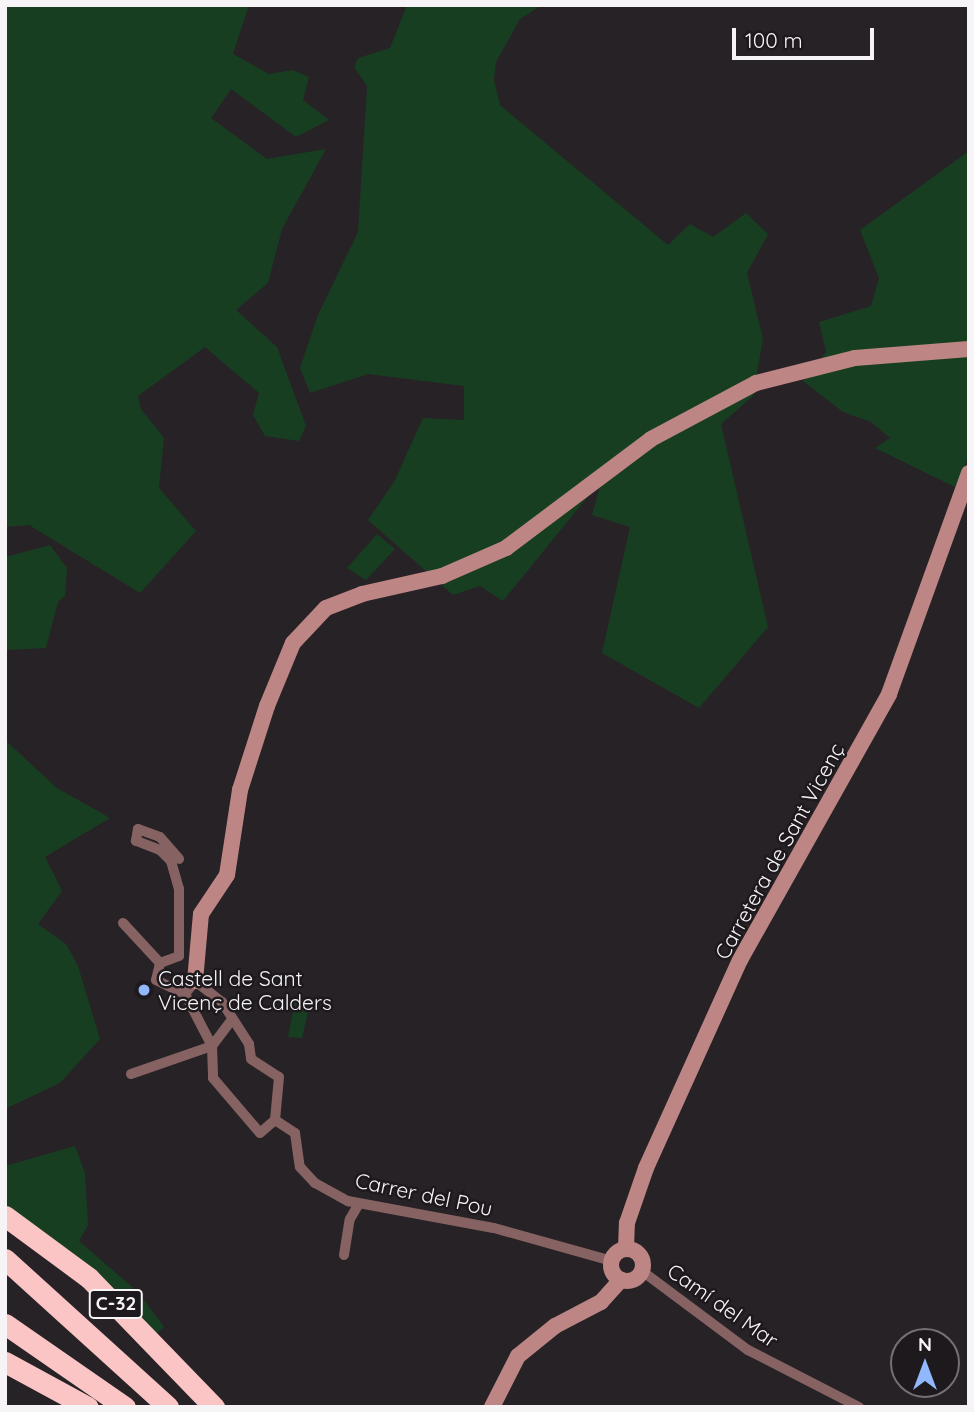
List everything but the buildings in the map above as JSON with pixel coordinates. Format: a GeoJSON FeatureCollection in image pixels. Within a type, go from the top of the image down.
{"type":"FeatureCollection","features":[{"type":"Feature","properties":{"kind":"highway","name":"C-32"},"geometry":{"type":"LineString","coordinates":[[5,1216],[104,1292],[214,1407]]}},
{"type":"Feature","properties":{"kind":"highway","name":"C-32"},"geometry":{"type":"LineString","coordinates":[[5,1259],[168,1407]]}},
{"type":"Feature","properties":{"kind":"highway"},"geometry":{"type":"LineString","coordinates":[[5,1324],[125,1407]]}},
{"type":"Feature","properties":{"kind":"highway"},"geometry":{"type":"LineString","coordinates":[[5,1362],[88,1407]]}},
{"type":"Feature","properties":{"kind":"street"},"geometry":{"type":"LineString","coordinates":[[160,964],[156,980],[190,988],[222,1002],[248,1044],[251,1059],[279,1077],[275,1120],[260,1133],[213,1077],[212,1046],[190,988],[201,914],[227,875],[240,790],[293,643],[326,608],[362,594],[442,576],[506,548],[651,439],[756,383],[855,358],[969,349]]}},
{"type":"Feature","properties":{"kind":"street","name":"Carretera de Sant Vicenç"},"geometry":{"type":"LineString","coordinates":[[626,1249],[626,1223],[646,1168],[740,960],[889,694],[969,473]]}},
{"type":"Feature","properties":{"kind":"street"},"geometry":{"type":"LineString","coordinates":[[160,964],[179,956],[179,889],[171,861],[160,850],[136,841],[138,829],[160,837],[179,859]]}},
{"type":"Feature","properties":{"kind":"street"},"geometry":{"type":"LineString","coordinates":[[123,923],[160,964]]}},
{"type":"Feature","properties":{"kind":"street"},"geometry":{"type":"LineString","coordinates":[[131,1074],[212,1046],[232,1019]]}},
{"type":"Feature","properties":{"kind":"street","name":"Carrer del Pou"},"geometry":{"type":"LineString","coordinates":[[275,1120],[295,1133],[300,1167],[315,1183],[358,1205],[461,1222],[612,1261]]}},
{"type":"Feature","properties":{"kind":"street"},"geometry":{"type":"LineString","coordinates":[[345,1255],[350,1219],[358,1205]]}},
{"type":"Feature","properties":{"kind":"street"},"geometry":{"type":"LineString","coordinates":[[492,1407],[518,1356],[555,1326],[601,1302],[621,1280],[635,1279],[642,1271],[640,1256],[626,1249],[612,1261],[613,1272],[621,1280]]}},
{"type":"Feature","properties":{"kind":"street","name":"Camí del Mar"},"geometry":{"type":"LineString","coordinates":[[642,1271],[748,1349],[859,1407]]}},
{"type":"Feature","properties":{"kind":"green space"},"geometry":{"type":"Polygon","coordinates":[[[5,5],[249,5],[233,54],[269,74],[293,70],[309,77],[303,100],[329,120],[296,137],[231,89],[211,118],[267,159],[326,149],[282,229],[268,283],[236,310],[277,347],[306,426],[299,441],[265,436],[253,415],[259,393],[205,347],[138,396],[141,409],[164,438],[159,488],[196,531],[140,593],[29,525],[5,527],[5,5]]]}},
{"type":"Feature","properties":{"kind":"green space"},"geometry":{"type":"Polygon","coordinates":[[[407,5],[542,5],[520,19],[496,62],[494,80],[500,105],[668,245],[690,224],[713,237],[746,213],[768,234],[747,273],[763,339],[753,396],[721,424],[768,627],[699,708],[602,653],[630,527],[592,515],[602,479],[503,601],[480,586],[453,595],[368,520],[394,482],[423,418],[464,420],[464,386],[368,374],[310,393],[300,368],[318,315],[358,232],[367,86],[354,67],[358,58],[390,48],[407,5]]]}},
{"type":"Feature","properties":{"kind":"green space"},"geometry":{"type":"Polygon","coordinates":[[[969,151],[969,456],[955,487],[875,448],[890,438],[871,422],[843,412],[803,381],[826,352],[819,322],[871,306],[879,278],[860,230],[969,151]]]}},
{"type":"Feature","properties":{"kind":"green space"},"geometry":{"type":"Polygon","coordinates":[[[377,534],[395,549],[366,580],[347,568],[377,534]]]}},
{"type":"Feature","properties":{"kind":"green space"},"geometry":{"type":"Polygon","coordinates":[[[50,545],[67,568],[65,596],[58,602],[46,648],[5,650],[5,557],[50,545]]]}},
{"type":"Feature","properties":{"kind":"green space"},"geometry":{"type":"Polygon","coordinates":[[[5,740],[57,788],[110,818],[45,857],[62,891],[38,924],[66,944],[78,966],[100,1039],[60,1083],[5,1109],[5,740]]]}},
{"type":"Feature","properties":{"kind":"green space"},"geometry":{"type":"Polygon","coordinates":[[[295,1001],[310,1003],[302,1038],[288,1037],[295,1001]]]}},
{"type":"Feature","properties":{"kind":"green space"},"geometry":{"type":"Polygon","coordinates":[[[75,1146],[85,1173],[88,1225],[79,1241],[138,1292],[164,1327],[156,1334],[5,1209],[5,1166],[75,1146]]]}},
{"type":"Feature","properties":{"kind":"place","name":"Castell de Sant Vicenç de Calders"},"geometry":{"type":"Point","coordinates":[144,990]}}]}
